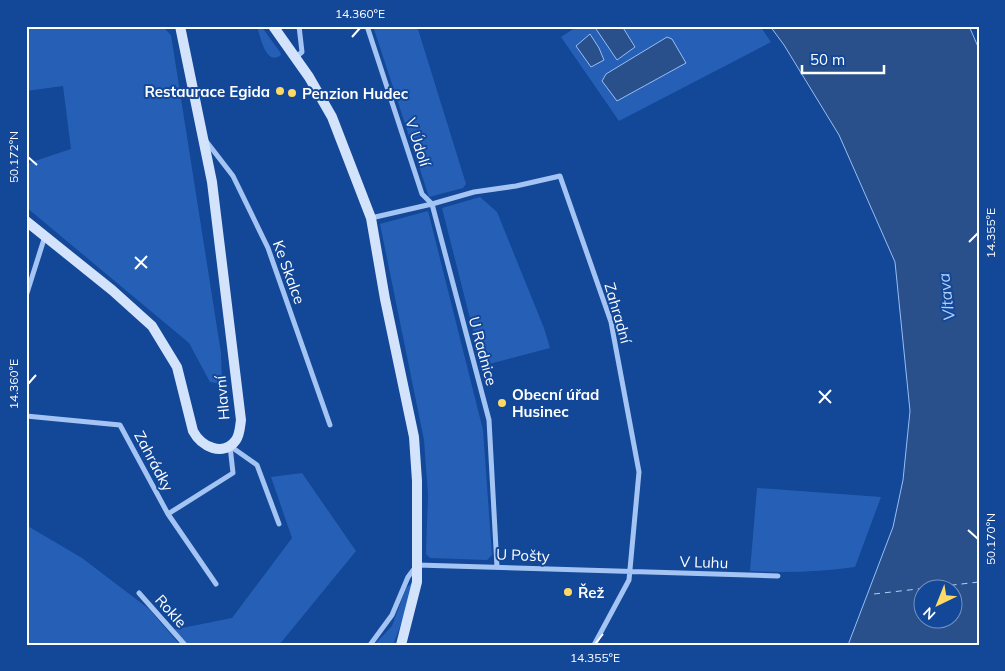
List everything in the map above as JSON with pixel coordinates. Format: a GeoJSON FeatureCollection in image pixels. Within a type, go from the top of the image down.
{"type":"FeatureCollection","features":[{"type":"Feature","properties":{"kind":"street","name":"Hlavní"},"geometry":{"type":"LineString","coordinates":[[180,26],[212,182],[241,420],[236,440],[230,446]]}},
{"type":"Feature","properties":{"kind":"street"},"geometry":{"type":"LineString","coordinates":[[273,26],[309,77],[332,117],[371,218],[385,299],[414,437],[417,481],[417,582],[401,645]]}},
{"type":"Feature","properties":{"kind":"street"},"geometry":{"type":"LineString","coordinates":[[296,57],[302,52],[299,26]]}},
{"type":"Feature","properties":{"kind":"street","name":"V Údolí"},"geometry":{"type":"LineString","coordinates":[[367,26],[422,194],[432,204]]}},
{"type":"Feature","properties":{"kind":"street","name":"Ke Skalce"},"geometry":{"type":"LineString","coordinates":[[203,138],[233,176],[268,248],[330,425]]}},
{"type":"Feature","properties":{"kind":"street","name":"Zahradní"},"geometry":{"type":"LineString","coordinates":[[371,218],[474,192],[516,186],[560,176],[611,322],[639,472],[629,580],[594,645]]}},
{"type":"Feature","properties":{"kind":"street","name":"U Radnice"},"geometry":{"type":"LineString","coordinates":[[432,204],[489,420],[497,567]]}},
{"type":"Feature","properties":{"kind":"street"},"geometry":{"type":"LineString","coordinates":[[26,221],[112,290],[152,326],[177,367],[194,431],[198,439],[206,446],[216,449],[230,446],[257,465],[279,524]]}},
{"type":"Feature","properties":{"kind":"street"},"geometry":{"type":"LineString","coordinates":[[26,296],[45,235]]}},
{"type":"Feature","properties":{"kind":"street","name":"Zahrádky"},"geometry":{"type":"LineString","coordinates":[[26,416],[120,425],[168,514],[216,584]]}},
{"type":"Feature","properties":{"kind":"street","name":"Zahrádky"},"geometry":{"type":"LineString","coordinates":[[168,514],[233,473],[230,446]]}},
{"type":"Feature","properties":{"kind":"street"},"geometry":{"type":"LineString","coordinates":[[370,645],[392,615],[408,577],[417,565]]}},
{"type":"Feature","properties":{"kind":"street","name":"U Pošty"},"geometry":{"type":"LineString","coordinates":[[417,565],[629,572]]}},
{"type":"Feature","properties":{"kind":"street","name":"V Luhu"},"geometry":{"type":"LineString","coordinates":[[629,572],[778,576]]}},
{"type":"Feature","properties":{"kind":"street","name":"Rokle"},"geometry":{"type":"LineString","coordinates":[[139,593],[185,645]]}},
{"type":"Feature","properties":{"kind":"shaded area"},"geometry":{"type":"Polygon","coordinates":[[[26,26],[162,26],[171,35],[221,353],[222,384],[210,382],[189,343],[26,207],[26,164],[71,149],[63,86],[26,91],[26,26]]]}},
{"type":"Feature","properties":{"kind":"shaded area"},"geometry":{"type":"Polygon","coordinates":[[[257,26],[261,26],[281,55],[276,58],[268,54],[264,49],[257,26]]]}},
{"type":"Feature","properties":{"kind":"shaded area"},"geometry":{"type":"Polygon","coordinates":[[[373,26],[417,26],[466,184],[463,188],[429,197],[373,26]]]}},
{"type":"Feature","properties":{"kind":"shaded area"},"geometry":{"type":"Polygon","coordinates":[[[578,26],[594,26],[617,59],[635,47],[622,26],[760,26],[771,42],[619,121],[561,37],[578,26]]]}},
{"type":"Feature","properties":{"kind":"shaded area"},"geometry":{"type":"Polygon","coordinates":[[[480,197],[497,212],[544,328],[550,348],[482,366],[442,208],[480,197]]]}},
{"type":"Feature","properties":{"kind":"shaded area"},"geometry":{"type":"Polygon","coordinates":[[[428,211],[483,430],[492,555],[487,560],[430,558],[426,554],[428,495],[424,440],[380,224],[428,211]]]}},
{"type":"Feature","properties":{"kind":"shaded area"},"geometry":{"type":"Polygon","coordinates":[[[302,473],[356,551],[279,645],[186,645],[172,630],[232,618],[292,538],[271,477],[302,473]]]}},
{"type":"Feature","properties":{"kind":"shaded area"},"geometry":{"type":"Polygon","coordinates":[[[757,488],[881,497],[855,567],[802,572],[750,571],[757,488]]]}},
{"type":"Feature","properties":{"kind":"shaded area"},"geometry":{"type":"Polygon","coordinates":[[[26,525],[82,558],[149,609],[180,645],[26,645],[26,525]]]}},
{"type":"Feature","properties":{"kind":"shaded area"},"geometry":{"type":"Polygon","coordinates":[[[412,583],[404,616],[393,645],[374,645],[392,626],[406,588],[412,583]]]}},
{"type":"Feature","properties":{"kind":"water"},"geometry":{"type":"Polygon","coordinates":[[[594,26],[622,26],[635,47],[617,60],[594,26]]]}},
{"type":"Feature","properties":{"kind":"water","name":"Vltava"},"geometry":{"type":"Polygon","coordinates":[[[770,26],[969,26],[979,49],[979,645],[848,645],[893,527],[903,480],[910,411],[895,262],[839,135],[784,45],[770,26]]]}},
{"type":"Feature","properties":{"kind":"water"},"geometry":{"type":"Polygon","coordinates":[[[590,34],[604,60],[591,67],[576,46],[590,34]]]}},
{"type":"Feature","properties":{"kind":"water"},"geometry":{"type":"Polygon","coordinates":[[[667,37],[672,39],[686,63],[617,101],[602,81],[606,74],[667,37]]]}},
{"type":"Feature","properties":{"kind":"ferry route"},"geometry":{"type":"LineString","coordinates":[[874,594],[979,582]]}},
{"type":"Feature","properties":{"kind":"place","name":"Restaurace Egida"},"geometry":{"type":"Point","coordinates":[280,91]}},
{"type":"Feature","properties":{"kind":"place","name":"Penzion Hudec"},"geometry":{"type":"Point","coordinates":[292,93]}},
{"type":"Feature","properties":{"kind":"place","name":"Obecní úřad Husinec"},"geometry":{"type":"Point","coordinates":[502,403]}},
{"type":"Feature","properties":{"kind":"place","name":"Řež"},"geometry":{"type":"Point","coordinates":[568,592]}}]}
